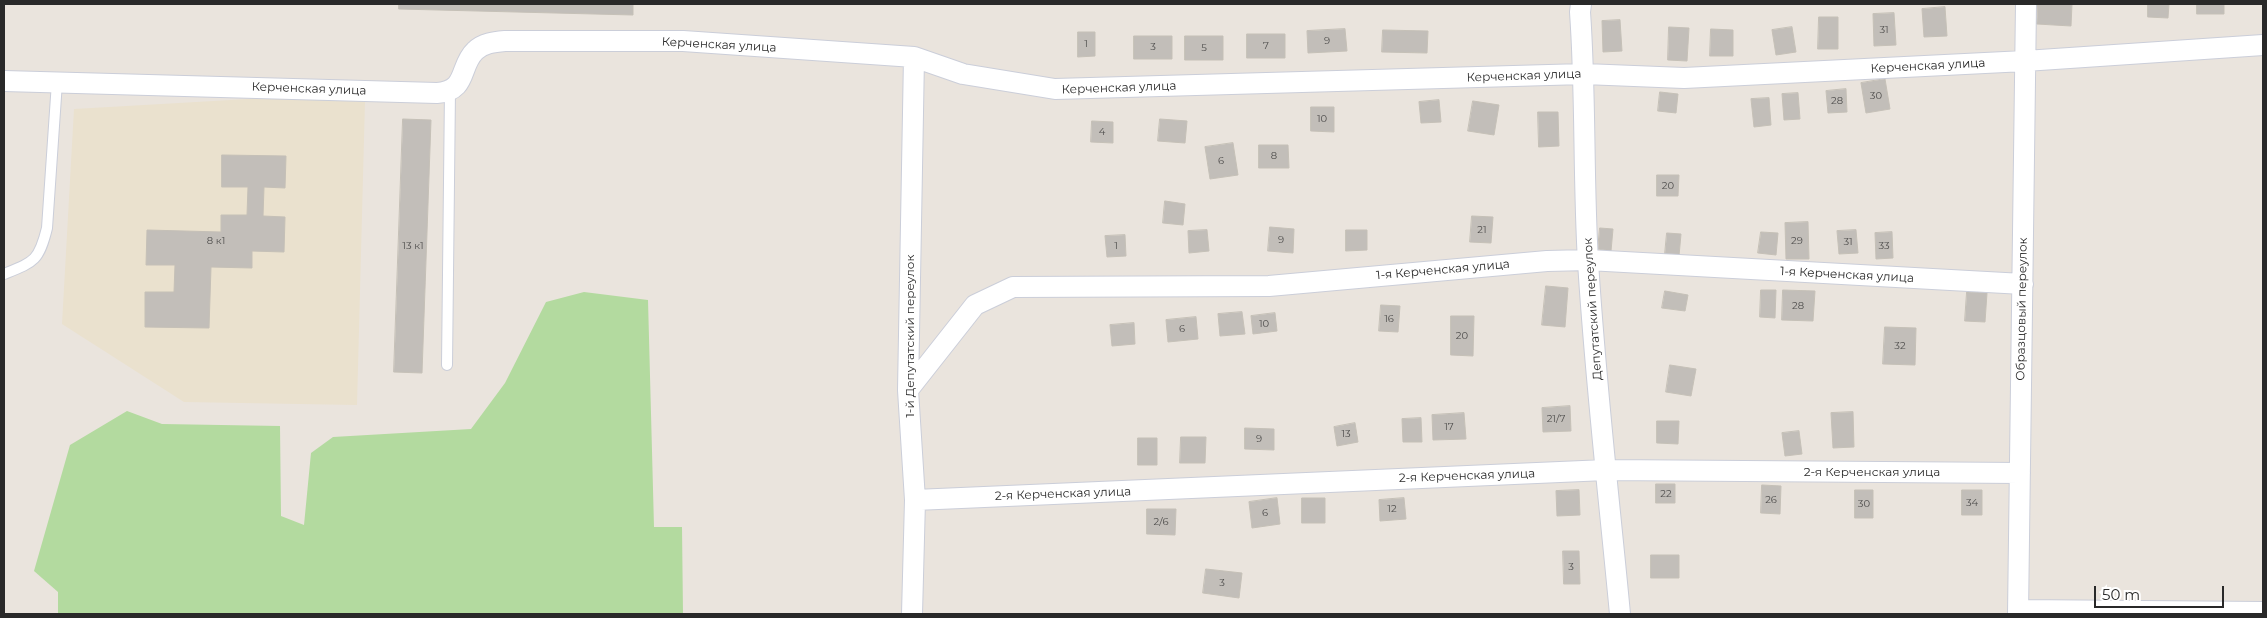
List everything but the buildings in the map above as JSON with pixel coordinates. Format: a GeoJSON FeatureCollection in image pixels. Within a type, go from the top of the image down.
{"type":"FeatureCollection","features":[{"type":"Feature","properties":{"kind":"street","name":"Депутатский переулок"},"geometry":{"type":"LineString","coordinates":[[1581,4],[1588,260],[1620,614]]}},
{"type":"Feature","properties":{"kind":"street","name":"Образцовый переулок"},"geometry":{"type":"LineString","coordinates":[[2018,612],[2026,4]]}},
{"type":"Feature","properties":{"kind":"street","name":"Керченская улица"},"geometry":{"type":"LineString","coordinates":[[4,81],[437,93],[450,90],[462,78],[469,59],[474,52],[492,42],[505,41],[683,41],[914,57],[962,74],[1055,90],[1584,74],[1684,78],[2025,61],[2263,45]]}},
{"type":"Feature","properties":{"kind":"street","name":"1-й Депутатский переулок"},"geometry":{"type":"LineString","coordinates":[[912,614],[915,500],[908,390],[914,57]]}},
{"type":"Feature","properties":{"kind":"street","name":"1-я Керченская улица"},"geometry":{"type":"LineString","coordinates":[[908,390],[976,305],[1013,287],[1269,286],[1547,261],[1588,260],[2023,284]]}},
{"type":"Feature","properties":{"kind":"street","name":"2-я Керченская улица"},"geometry":{"type":"LineString","coordinates":[[915,500],[1606,470],[2020,473]]}},
{"type":"Feature","properties":{"kind":"street"},"geometry":{"type":"LineString","coordinates":[[2018,612],[2263,612]]}},
{"type":"Feature","properties":{"kind":"lane"},"geometry":{"type":"LineString","coordinates":[[4,274],[31,263],[42,248],[47,228],[57,82]]}},
{"type":"Feature","properties":{"kind":"lane"},"geometry":{"type":"LineString","coordinates":[[447,366],[450,90]]}},
{"type":"Feature","properties":{"kind":"shaded area"},"geometry":{"type":"Polygon","coordinates":[[[266,98],[365,101],[357,405],[184,402],[62,324],[74,109],[266,98]]]}},
{"type":"Feature","properties":{"kind":"green space"},"geometry":{"type":"Polygon","coordinates":[[[584,292],[648,300],[654,527],[682,527],[683,614],[58,614],[58,592],[34,571],[70,445],[127,411],[162,424],[280,426],[281,516],[304,525],[311,453],[333,437],[471,429],[505,383],[546,302],[584,292]]]}}]}
